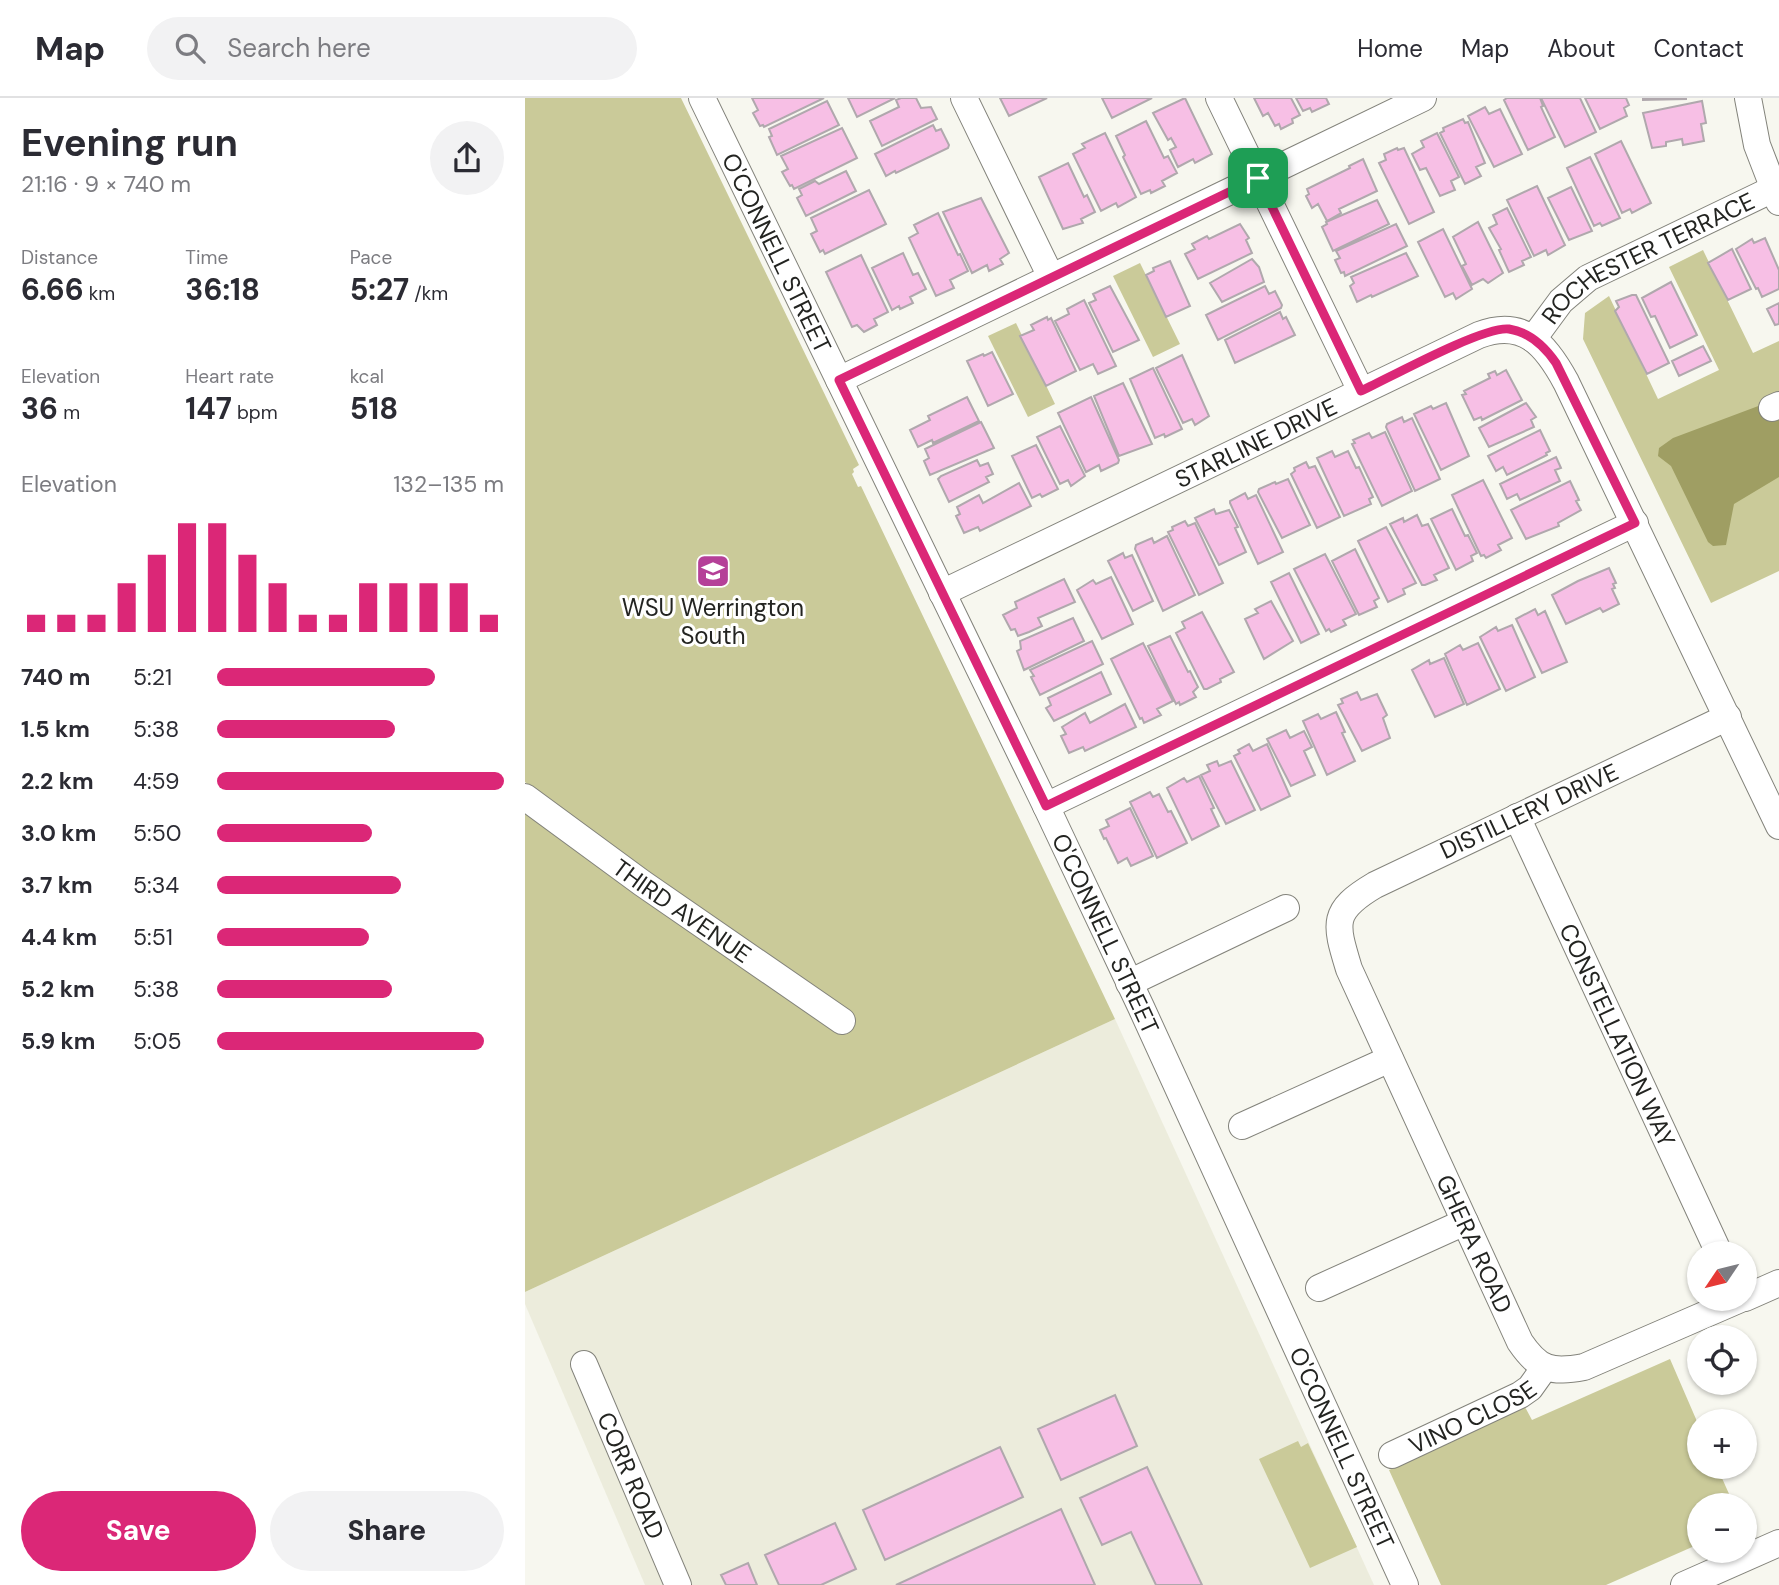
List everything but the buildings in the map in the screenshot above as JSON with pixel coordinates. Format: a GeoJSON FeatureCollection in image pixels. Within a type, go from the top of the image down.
{"type":"FeatureCollection","features":[{"type":"Feature","properties":{"kind":"street","name":"O'CONNELL STREET"},"geometry":{"type":"LineString","coordinates":[[702,98],[1046,806],[1404,1585]]}},
{"type":"Feature","properties":{"kind":"street"},"geometry":{"type":"LineString","coordinates":[[964,98],[1051,277]]}},
{"type":"Feature","properties":{"kind":"street"},"geometry":{"type":"LineString","coordinates":[[1219,98],[1361,391]]}},
{"type":"Feature","properties":{"kind":"street"},"geometry":{"type":"LineString","coordinates":[[839,380],[1423,98]]}},
{"type":"Feature","properties":{"kind":"street"},"geometry":{"type":"LineString","coordinates":[[1748,98],[1757,145],[1776,196]]}},
{"type":"Feature","properties":{"kind":"street","name":"ROCHESTER TERRACE"},"geometry":{"type":"LineString","coordinates":[[1533,339],[1561,300],[1588,278],[1776,196]]}},
{"type":"Feature","properties":{"kind":"street","name":"STARLINE DRIVE"},"geometry":{"type":"LineString","coordinates":[[942,593],[1493,330],[1510,329],[1533,339]]}},
{"type":"Feature","properties":{"kind":"street"},"geometry":{"type":"LineString","coordinates":[[1533,339],[1552,357],[1566,382],[1728,718],[1771,787],[1779,826]]}},
{"type":"Feature","properties":{"kind":"street"},"geometry":{"type":"LineString","coordinates":[[1046,806],[1635,523]]}},
{"type":"Feature","properties":{"kind":"street","name":"DISTILLERY DRIVE"},"geometry":{"type":"LineString","coordinates":[[1341,917],[1347,904],[1375,885],[1728,718]]}},
{"type":"Feature","properties":{"kind":"street","name":"THIRD AVENUE"},"geometry":{"type":"LineString","coordinates":[[525,797],[633,877],[842,1021]]}},
{"type":"Feature","properties":{"kind":"street","name":"CONSTELLATION WAY"},"geometry":{"type":"LineString","coordinates":[[1517,817],[1713,1241]]}},
{"type":"Feature","properties":{"kind":"street"},"geometry":{"type":"LineString","coordinates":[[1129,983],[1286,908]]}},
{"type":"Feature","properties":{"kind":"street","name":"GHERA ROAD"},"geometry":{"type":"LineString","coordinates":[[1341,917],[1340,941],[1349,969],[1520,1342],[1532,1360],[1545,1367]]}},
{"type":"Feature","properties":{"kind":"street"},"geometry":{"type":"LineString","coordinates":[[1242,1126],[1390,1059]]}},
{"type":"Feature","properties":{"kind":"street"},"geometry":{"type":"LineString","coordinates":[[1319,1288],[1465,1222]]}},
{"type":"Feature","properties":{"kind":"street"},"geometry":{"type":"LineString","coordinates":[[1757,1293],[1779,1283]]}},
{"type":"Feature","properties":{"kind":"street"},"geometry":{"type":"LineString","coordinates":[[1545,1367],[1561,1371],[1584,1367],[1714,1311]]}},
{"type":"Feature","properties":{"kind":"street","name":"CORR ROAD"},"geometry":{"type":"LineString","coordinates":[[584,1364],[678,1585]]}},
{"type":"Feature","properties":{"kind":"street","name":"VINO CLOSE"},"geometry":{"type":"LineString","coordinates":[[1392,1455],[1520,1395],[1530,1388],[1545,1367]]}},
{"type":"Feature","properties":{"kind":"street"},"geometry":{"type":"LineString","coordinates":[[1684,1585],[1779,1543]]}},
{"type":"Feature","properties":{"kind":"shaded area"},"geometry":{"type":"Polygon","coordinates":[[[1769,402],[1779,418],[1779,477],[1734,504],[1726,545],[1713,546],[1708,542],[1671,466],[1658,456],[1659,448],[1673,438],[1769,402]]]}},
{"type":"Feature","properties":{"kind":"shaded area"},"geometry":{"type":"Polygon","coordinates":[[[1115,1019],[1374,1585],[645,1585],[525,1304],[525,1292],[1115,1019]]]}},
{"type":"Feature","properties":{"kind":"green space"},"geometry":{"type":"Polygon","coordinates":[[[525,98],[681,98],[859,465],[853,469],[852,474],[858,487],[861,486],[1115,1019],[525,1292],[525,810],[653,907],[676,896],[525,782],[525,98]]]}},
{"type":"Feature","properties":{"kind":"green space"},"geometry":{"type":"Polygon","coordinates":[[[1703,250],[1753,353],[1779,341],[1779,571],[1711,603],[1583,339],[1585,313],[1609,296],[1658,399],[1719,370],[1669,267],[1703,250]]]}},
{"type":"Feature","properties":{"kind":"green space"},"geometry":{"type":"Polygon","coordinates":[[[1140,263],[1180,344],[1153,357],[1113,276],[1140,263]]]}},
{"type":"Feature","properties":{"kind":"green space"},"geometry":{"type":"Polygon","coordinates":[[[1016,323],[1055,404],[1028,417],[988,336],[1016,323]]]}},
{"type":"Feature","properties":{"kind":"green space"},"geometry":{"type":"Polygon","coordinates":[[[1670,1359],[1692,1409],[1687,1409],[1687,1479],[1722,1479],[1729,1493],[1687,1493],[1687,1549],[1606,1585],[1441,1585],[1389,1470],[1525,1407],[1532,1420],[1670,1359]]]}},
{"type":"Feature","properties":{"kind":"green space"},"geometry":{"type":"Polygon","coordinates":[[[1298,1441],[1301,1447],[1308,1443],[1357,1547],[1310,1568],[1259,1459],[1298,1441]]]}},
{"type":"Feature","properties":{"kind":"place","name":"WSU Werrington South"},"geometry":{"type":"Point","coordinates":[713,571]}},
{"type":"Feature","properties":{"kind":"route"},"geometry":{"type":"LineString","coordinates":[[1258,178],[1361,391],[1486,332],[1501,329],[1519,331],[1540,344],[1556,363],[1635,523],[1046,806],[839,380],[1258,178]]}}]}
